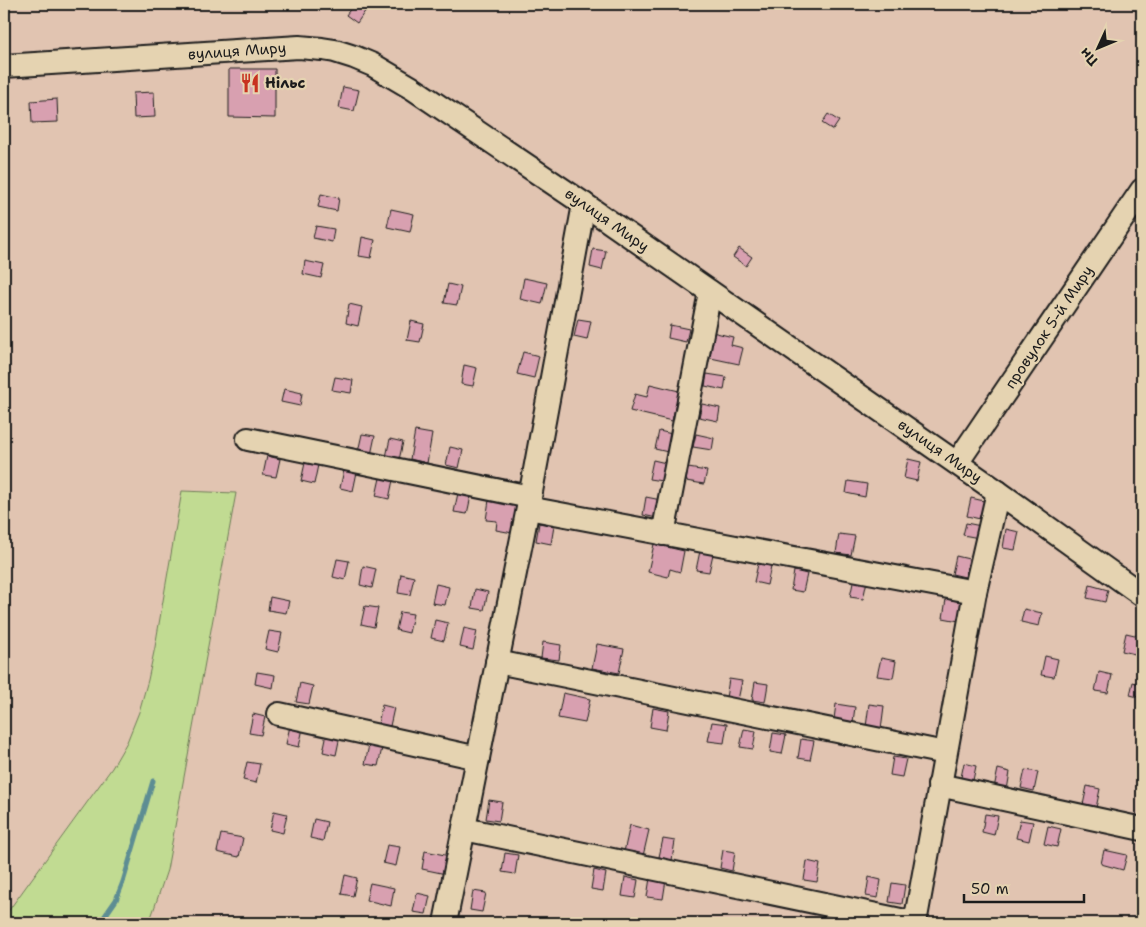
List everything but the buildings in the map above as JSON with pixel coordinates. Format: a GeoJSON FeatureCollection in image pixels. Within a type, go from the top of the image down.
{"type":"FeatureCollection","features":[{"type":"Feature","properties":{"kind":"street","name":"вулиця Миру"},"geometry":{"type":"LineString","coordinates":[[4,66],[287,47],[310,47],[335,51],[373,65],[393,76],[584,204],[957,463],[1142,595]]}},
{"type":"Feature","properties":{"kind":"street","name":"провулок 5-й Миру"},"geometry":{"type":"LineString","coordinates":[[957,463],[1142,190]]}},
{"type":"Feature","properties":{"kind":"street"},"geometry":{"type":"LineString","coordinates":[[445,923],[529,503],[584,204]]}},
{"type":"Feature","properties":{"kind":"street"},"geometry":{"type":"LineString","coordinates":[[662,534],[710,292]]}},
{"type":"Feature","properties":{"kind":"street"},"geometry":{"type":"LineString","coordinates":[[248,439],[662,534],[975,592]]}},
{"type":"Feature","properties":{"kind":"street"},"geometry":{"type":"LineString","coordinates":[[464,829],[914,923],[975,592],[998,492]]}},
{"type":"Feature","properties":{"kind":"street"},"geometry":{"type":"LineString","coordinates":[[497,662],[945,753]]}},
{"type":"Feature","properties":{"kind":"street"},"geometry":{"type":"LineString","coordinates":[[279,714],[478,758]]}},
{"type":"Feature","properties":{"kind":"street"},"geometry":{"type":"LineString","coordinates":[[939,785],[1142,829]]}},
{"type":"Feature","properties":{"kind":"green space"},"geometry":{"type":"Polygon","coordinates":[[[182,491],[236,493],[167,870],[149,923],[4,923],[4,917],[112,768],[127,742],[139,712],[148,680],[182,491]]]}},
{"type":"Feature","properties":{"kind":"waterway"},"geometry":{"type":"LineString","coordinates":[[100,923],[116,900],[123,882],[153,781]]}},
{"type":"Feature","properties":{"kind":"place","name":"Нільс"},"geometry":{"type":"Point","coordinates":[250,83]}}]}
